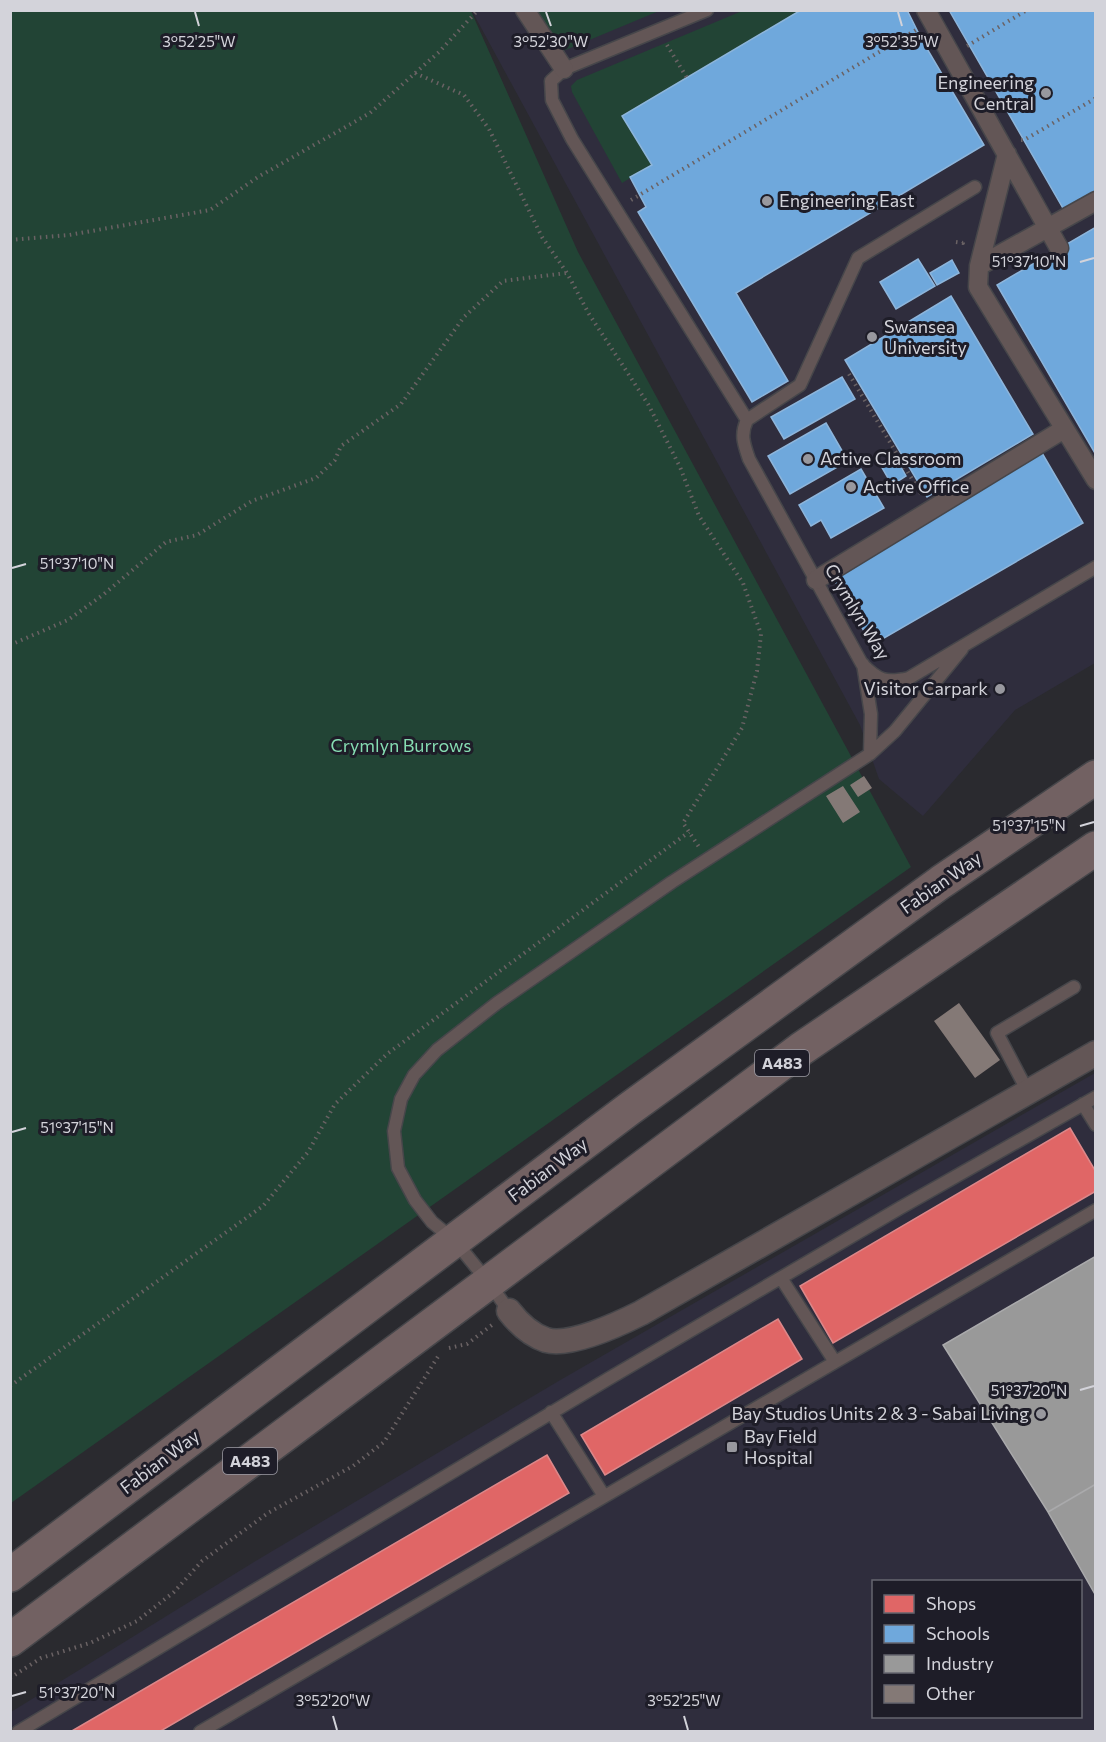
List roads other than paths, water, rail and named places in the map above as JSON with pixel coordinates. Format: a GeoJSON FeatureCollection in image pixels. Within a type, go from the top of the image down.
{"type":"FeatureCollection","features":[{"type":"Feature","properties":{"kind":"highway","name":"Fabian Way"},"geometry":{"type":"LineString","coordinates":[[10,1575],[770,1005],[941,882],[1095,777]]}},
{"type":"Feature","properties":{"kind":"highway","name":"A483"},"geometry":{"type":"LineString","coordinates":[[10,1640],[801,1049],[1095,848]]}},
{"type":"Feature","properties":{"kind":"street"},"geometry":{"type":"LineString","coordinates":[[525,10],[564,69]]}},
{"type":"Feature","properties":{"kind":"street"},"geometry":{"type":"LineString","coordinates":[[929,15],[1059,248]]}},
{"type":"Feature","properties":{"kind":"street"},"geometry":{"type":"LineString","coordinates":[[1002,146],[979,266],[978,287],[1095,480]]}},
{"type":"Feature","properties":{"kind":"street"},"geometry":{"type":"LineString","coordinates":[[979,266],[1095,201]]}},
{"type":"Feature","properties":{"kind":"street"},"geometry":{"type":"LineString","coordinates":[[816,580],[929,509],[1064,429]]}},
{"type":"Feature","properties":{"kind":"street"},"geometry":{"type":"LineString","coordinates":[[509,1311],[518,1323],[531,1333],[548,1340],[574,1338],[611,1327],[641,1313],[1095,1053]]}},
{"type":"Feature","properties":{"kind":"lane"},"geometry":{"type":"LineString","coordinates":[[707,10],[564,69],[551,81],[552,100],[572,139],[615,211],[747,420],[800,385],[858,258],[975,187]]}},
{"type":"Feature","properties":{"kind":"lane","name":"Crymlyn Way"},"geometry":{"type":"LineString","coordinates":[[747,420],[742,430],[743,442],[749,459],[862,664],[875,677],[891,681],[909,678],[1095,567]]}},
{"type":"Feature","properties":{"kind":"lane"},"geometry":{"type":"LineString","coordinates":[[509,1311],[489,1282],[455,1241],[432,1222],[415,1200],[398,1168],[394,1131],[401,1100],[414,1075],[437,1050],[497,1003],[870,754],[895,731],[967,642]]}},
{"type":"Feature","properties":{"kind":"lane"},"geometry":{"type":"LineString","coordinates":[[862,664],[871,714],[870,754]]}},
{"type":"Feature","properties":{"kind":"lane"},"geometry":{"type":"LineString","coordinates":[[1028,1092],[998,1033],[1074,987]]}},
{"type":"Feature","properties":{"kind":"lane"},"geometry":{"type":"LineString","coordinates":[[18,1731],[551,1412],[1095,1097]]}},
{"type":"Feature","properties":{"kind":"lane"},"geometry":{"type":"LineString","coordinates":[[1083,1104],[1095,1125]]}},
{"type":"Feature","properties":{"kind":"lane"},"geometry":{"type":"LineString","coordinates":[[200,1731],[1095,1210]]}},
{"type":"Feature","properties":{"kind":"lane"},"geometry":{"type":"LineString","coordinates":[[781,1278],[835,1362]]}},
{"type":"Feature","properties":{"kind":"lane"},"geometry":{"type":"LineString","coordinates":[[551,1412],[604,1496]]}},
{"type":"Feature","properties":{"kind":"place","name":"Engineering Central"},"geometry":{"type":"Point","coordinates":[1046,93]}},
{"type":"Feature","properties":{"kind":"place","name":"Engineering East"},"geometry":{"type":"Point","coordinates":[767,201]}},
{"type":"Feature","properties":{"kind":"place","name":"Swansea University"},"geometry":{"type":"Point","coordinates":[872,337]}},
{"type":"Feature","properties":{"kind":"place","name":"Active Classroom"},"geometry":{"type":"Point","coordinates":[808,459]}},
{"type":"Feature","properties":{"kind":"place","name":"Active Office"},"geometry":{"type":"Point","coordinates":[851,487]}},
{"type":"Feature","properties":{"kind":"place","name":"Visitor Carpark"},"geometry":{"type":"Point","coordinates":[1000,689]}},
{"type":"Feature","properties":{"kind":"place","name":"Bay Studios Units 2 & 3 - Sabai Living"},"geometry":{"type":"Point","coordinates":[1041,1414]}},
{"type":"Feature","properties":{"kind":"place","name":"Bay Field Hospital"},"geometry":{"type":"Point","coordinates":[732,1447]}},
{"type":"Feature","properties":{"kind":"park label","name":"Crymlyn Burrows"},"geometry":{"type":"Point","coordinates":[401,746]}}]}
